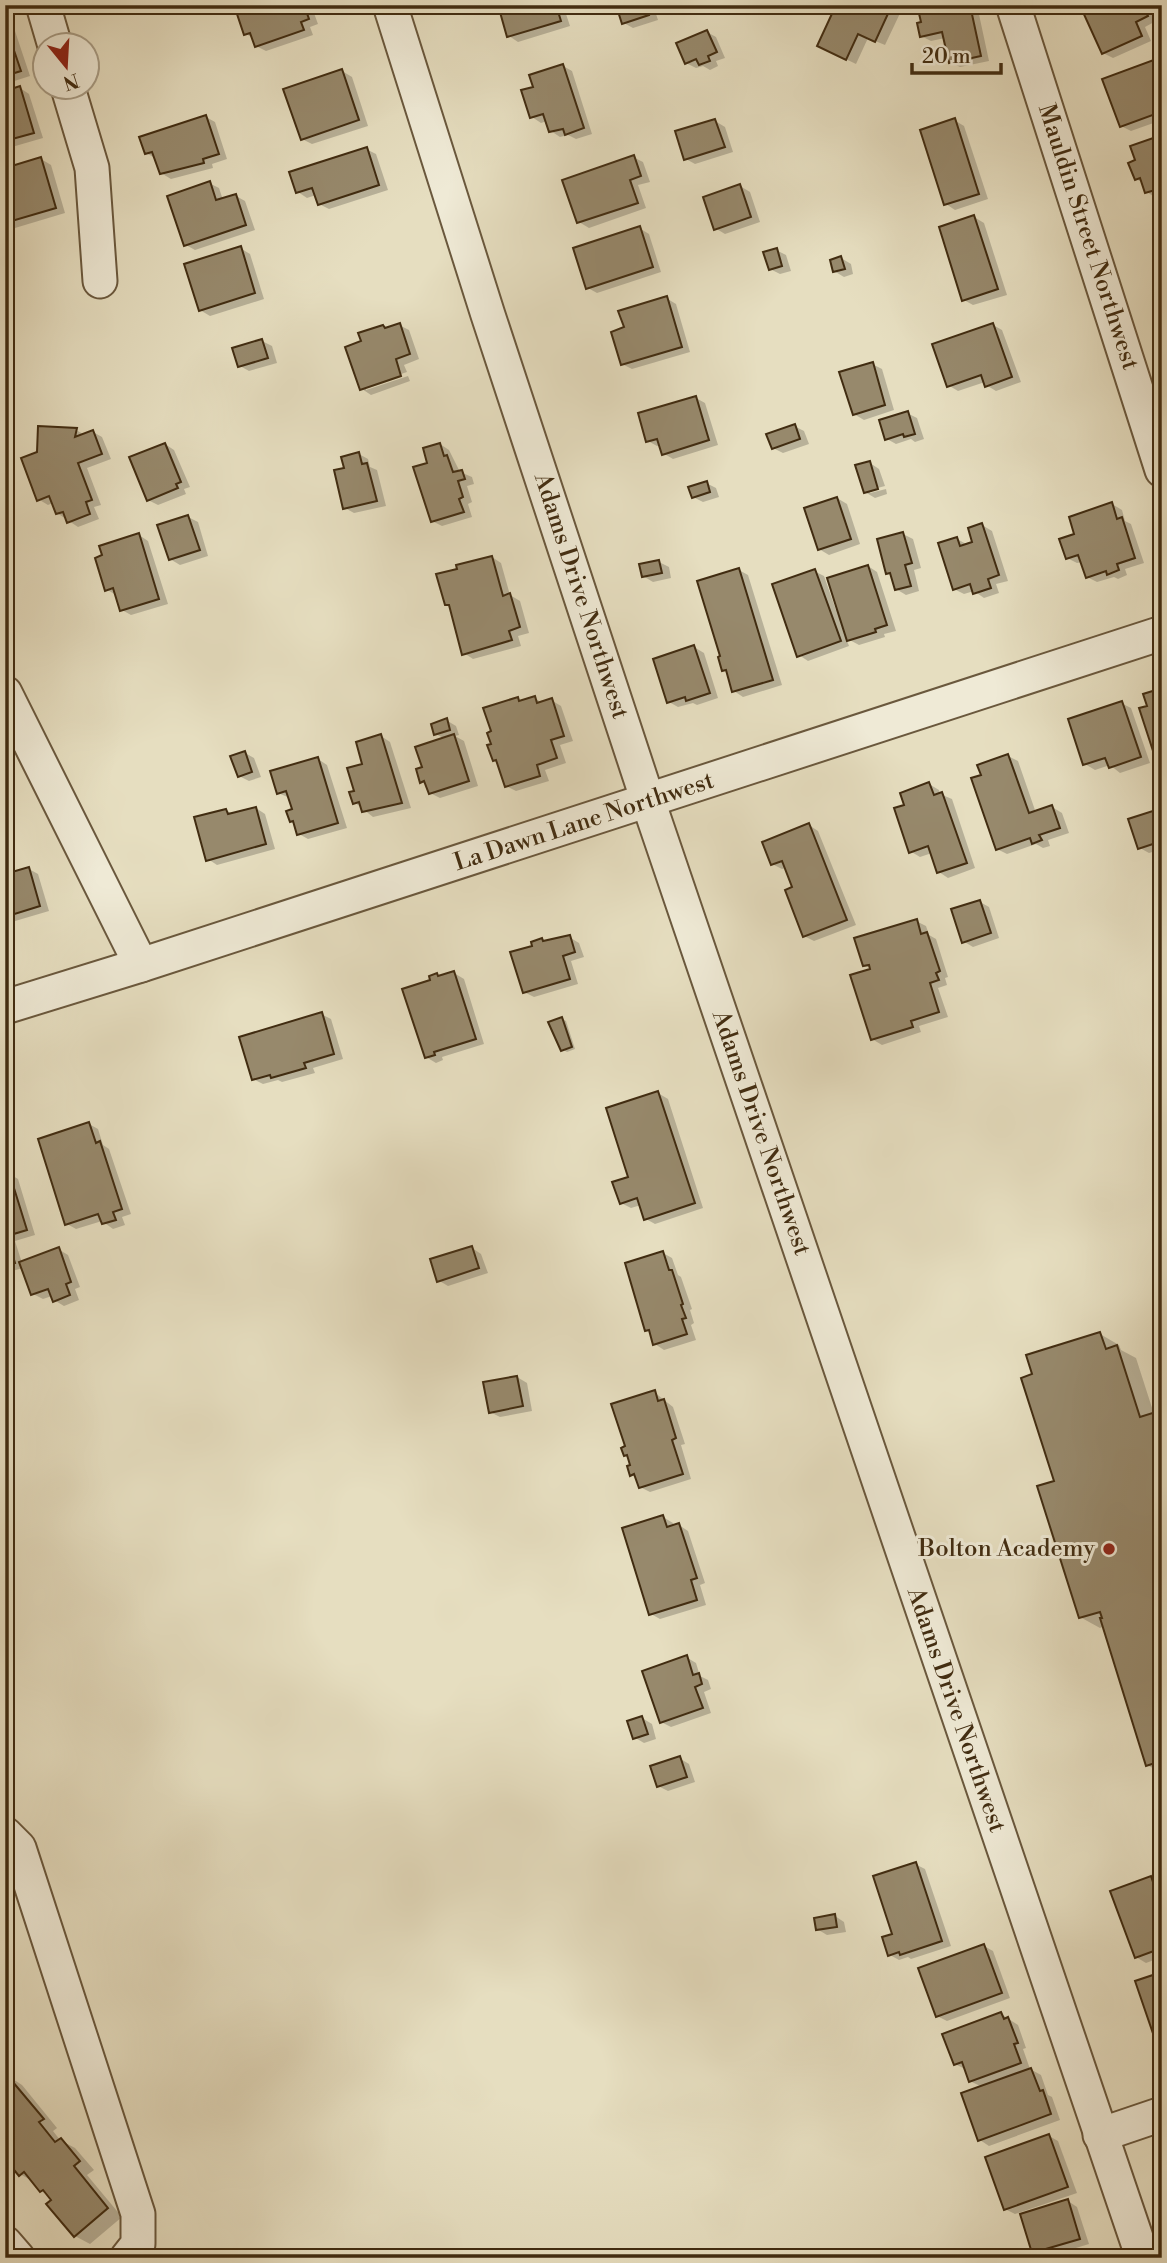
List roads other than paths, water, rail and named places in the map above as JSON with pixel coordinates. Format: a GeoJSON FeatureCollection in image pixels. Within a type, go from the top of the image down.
{"type":"FeatureCollection","features":[{"type":"Feature","properties":{"kind":"street"},"geometry":{"type":"LineString","coordinates":[[43,5],[51,32]]}},
{"type":"Feature","properties":{"kind":"street","name":"Adams Drive Northwest"},"geometry":{"type":"LineString","coordinates":[[390,5],[488,315],[648,801],[1143,2258]]}},
{"type":"Feature","properties":{"kind":"street","name":"Mauldin Street Northwest"},"geometry":{"type":"LineString","coordinates":[[1013,5],[1162,470]]}},
{"type":"Feature","properties":{"kind":"street"},"geometry":{"type":"LineString","coordinates":[[72,102],[92,168],[100,281]]}},
{"type":"Feature","properties":{"kind":"street","name":"La Dawn Lane Northwest"},"geometry":{"type":"LineString","coordinates":[[5,1007],[1162,633]]}},
{"type":"Feature","properties":{"kind":"street"},"geometry":{"type":"LineString","coordinates":[[5,693],[141,965]]}},
{"type":"Feature","properties":{"kind":"street"},"geometry":{"type":"LineString","coordinates":[[5,1834],[19,1848],[138,2214],[138,2244],[127,2258]]}},
{"type":"Feature","properties":{"kind":"street"},"geometry":{"type":"LineString","coordinates":[[1100,2135],[1162,2114]]}},
{"type":"Feature","properties":{"kind":"street"},"geometry":{"type":"LineString","coordinates":[[5,2243],[18,2258]]}},
{"type":"Feature","properties":{"kind":"place","name":"Bolton Academy"},"geometry":{"type":"Point","coordinates":[1109,1549]}}]}
